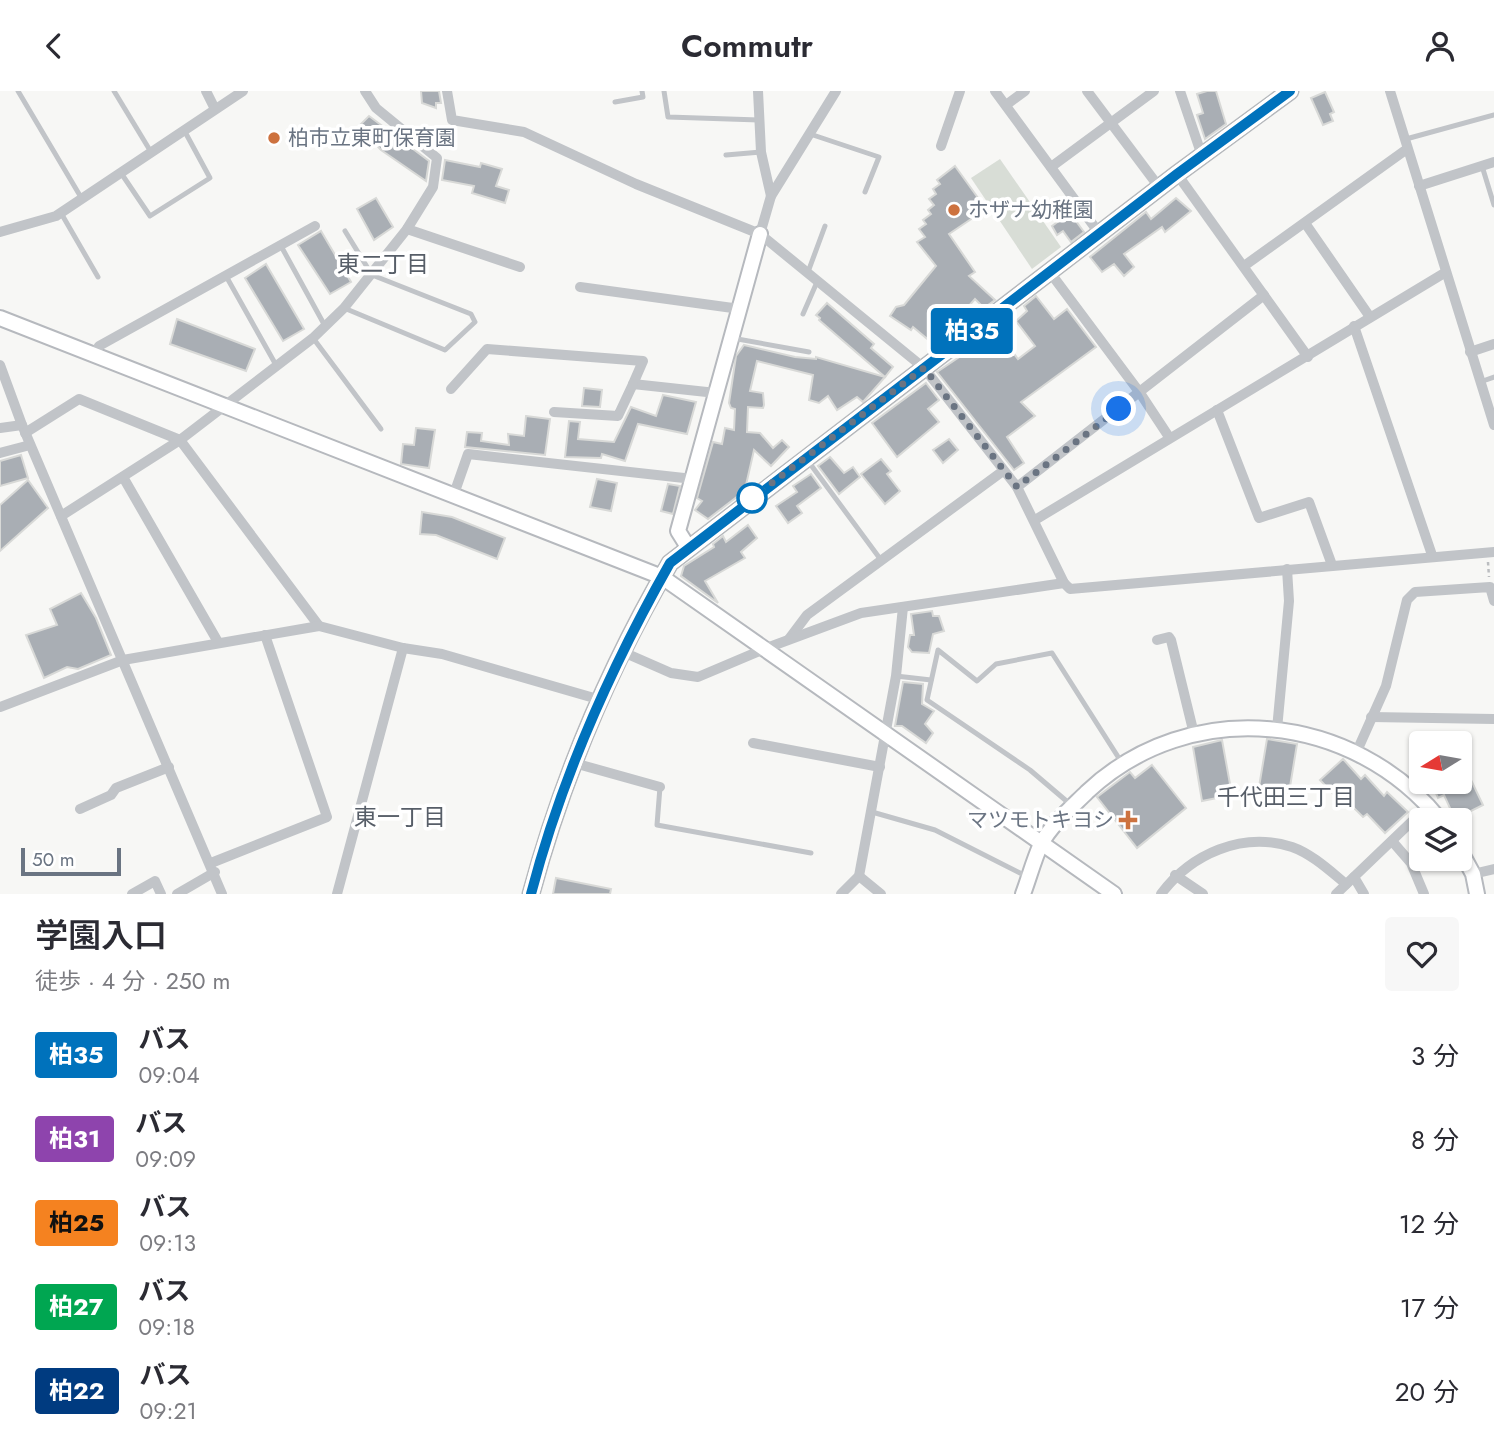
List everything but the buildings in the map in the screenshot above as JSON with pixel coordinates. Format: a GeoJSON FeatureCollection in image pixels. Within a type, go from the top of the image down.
{"type":"FeatureCollection","features":[{"type":"Feature","properties":{"kind":"main road"},"geometry":{"type":"LineString","coordinates":[[531,894],[550,822],[574,763],[623,652],[670,563],[1049,271],[1290,91]]}},
{"type":"Feature","properties":{"kind":"street"},"geometry":{"type":"LineString","coordinates":[[206,91],[215,109]]}},
{"type":"Feature","properties":{"kind":"street"},"geometry":{"type":"LineString","coordinates":[[0,232],[61,213],[243,91]]}},
{"type":"Feature","properties":{"kind":"street"},"geometry":{"type":"LineString","coordinates":[[61,516],[180,440],[223,404],[313,338],[345,308],[407,229],[433,187],[437,157],[376,108],[365,91]]}},
{"type":"Feature","properties":{"kind":"street"},"geometry":{"type":"LineString","coordinates":[[447,91],[452,120],[524,132],[636,184],[760,234],[924,368],[1017,487],[1064,583],[1070,589],[1432,555],[1491,552]]}},
{"type":"Feature","properties":{"kind":"street"},"geometry":{"type":"LineString","coordinates":[[758,91],[761,152],[771,196]]}},
{"type":"Feature","properties":{"kind":"street"},"geometry":{"type":"LineString","coordinates":[[688,547],[678,531],[771,196],[836,91]]}},
{"type":"Feature","properties":{"kind":"street"},"geometry":{"type":"LineString","coordinates":[[941,146],[960,91]]}},
{"type":"Feature","properties":{"kind":"street"},"geometry":{"type":"LineString","coordinates":[[995,91],[1100,233]]}},
{"type":"Feature","properties":{"kind":"street"},"geometry":{"type":"LineString","coordinates":[[1006,105],[1025,91]]}},
{"type":"Feature","properties":{"kind":"street"},"geometry":{"type":"LineString","coordinates":[[1087,91],[1160,187]]}},
{"type":"Feature","properties":{"kind":"street"},"geometry":{"type":"LineString","coordinates":[[1051,167],[1154,91]]}},
{"type":"Feature","properties":{"kind":"street"},"geometry":{"type":"LineString","coordinates":[[1180,91],[1202,156]]}},
{"type":"Feature","properties":{"kind":"street"},"geometry":{"type":"LineString","coordinates":[[1390,91],[1494,425]]}},
{"type":"Feature","properties":{"kind":"street"},"geometry":{"type":"LineString","coordinates":[[1244,266],[1306,223],[1406,144]]}},
{"type":"Feature","properties":{"kind":"street"},"geometry":{"type":"LineString","coordinates":[[1419,185],[1494,162]]}},
{"type":"Feature","properties":{"kind":"street"},"geometry":{"type":"LineString","coordinates":[[1177,174],[1308,357]]}},
{"type":"Feature","properties":{"kind":"street"},"geometry":{"type":"LineString","coordinates":[[1306,223],[1370,317]]}},
{"type":"Feature","properties":{"kind":"street"},"geometry":{"type":"LineString","coordinates":[[95,354],[99,346],[315,226]]}},
{"type":"Feature","properties":{"kind":"street"},"geometry":{"type":"LineString","coordinates":[[407,229],[520,267]]}},
{"type":"Feature","properties":{"kind":"street"},"geometry":{"type":"LineString","coordinates":[[1049,271],[1140,393],[1168,437]]}},
{"type":"Feature","properties":{"kind":"street"},"geometry":{"type":"LineString","coordinates":[[1035,520],[1168,437],[1308,357],[1354,325],[1446,272]]}},
{"type":"Feature","properties":{"kind":"street"},"geometry":{"type":"LineString","coordinates":[[580,287],[740,309]]}},
{"type":"Feature","properties":{"kind":"street"},"geometry":{"type":"LineString","coordinates":[[1017,487],[1264,295]]}},
{"type":"Feature","properties":{"kind":"street"},"geometry":{"type":"LineString","coordinates":[[0,318],[662,577],[1114,894]]}},
{"type":"Feature","properties":{"kind":"street"},"geometry":{"type":"LineString","coordinates":[[1354,325],[1432,555]]}},
{"type":"Feature","properties":{"kind":"street"},"geometry":{"type":"LineString","coordinates":[[1471,352],[1494,344]]}},
{"type":"Feature","properties":{"kind":"street"},"geometry":{"type":"LineString","coordinates":[[452,389],[487,349],[643,361],[618,417],[554,412]]}},
{"type":"Feature","properties":{"kind":"street"},"geometry":{"type":"LineString","coordinates":[[0,365],[23,429],[213,867],[222,894]]}},
{"type":"Feature","properties":{"kind":"street"},"geometry":{"type":"LineString","coordinates":[[633,384],[716,393]]}},
{"type":"Feature","properties":{"kind":"street"},"geometry":{"type":"LineString","coordinates":[[0,428],[23,429],[79,399],[180,440],[320,626]]}},
{"type":"Feature","properties":{"kind":"street"},"geometry":{"type":"LineString","coordinates":[[1217,409],[1259,518],[1309,502],[1332,565]]}},
{"type":"Feature","properties":{"kind":"street"},"geometry":{"type":"LineString","coordinates":[[0,453],[30,445]]}},
{"type":"Feature","properties":{"kind":"street"},"geometry":{"type":"LineString","coordinates":[[454,494],[468,454],[693,479]]}},
{"type":"Feature","properties":{"kind":"street"},"geometry":{"type":"LineString","coordinates":[[789,639],[807,615],[1003,471]]}},
{"type":"Feature","properties":{"kind":"street"},"geometry":{"type":"LineString","coordinates":[[123,477],[218,642]]}},
{"type":"Feature","properties":{"kind":"street"},"geometry":{"type":"LineString","coordinates":[[1277,729],[1289,601],[1287,569]]}},
{"type":"Feature","properties":{"kind":"street"},"geometry":{"type":"LineString","coordinates":[[623,652],[671,673],[698,677],[789,639],[861,614],[1064,583]]}},
{"type":"Feature","properties":{"kind":"street"},"geometry":{"type":"LineString","coordinates":[[1357,751],[1386,686],[1407,600],[1415,592],[1490,587],[1494,601]]}},
{"type":"Feature","properties":{"kind":"street"},"geometry":{"type":"LineString","coordinates":[[841,894],[859,876],[896,676],[902,607]]}},
{"type":"Feature","properties":{"kind":"street"},"geometry":{"type":"LineString","coordinates":[[0,707],[123,660],[320,626],[403,648],[442,654],[601,700]]}},
{"type":"Feature","properties":{"kind":"street"},"geometry":{"type":"LineString","coordinates":[[177,894],[213,867],[327,817],[265,635]]}},
{"type":"Feature","properties":{"kind":"street"},"geometry":{"type":"LineString","coordinates":[[1157,640],[1169,637],[1171,640],[1194,734]]}},
{"type":"Feature","properties":{"kind":"street"},"geometry":{"type":"LineString","coordinates":[[337,894],[403,648]]}},
{"type":"Feature","properties":{"kind":"street"},"geometry":{"type":"LineString","coordinates":[[1371,717],[1494,719]]}},
{"type":"Feature","properties":{"kind":"street"},"geometry":{"type":"LineString","coordinates":[[1023,894],[1042,842],[1072,807],[1123,764],[1194,734],[1277,729],[1322,738],[1357,751],[1388,770],[1431,808]]}},
{"type":"Feature","properties":{"kind":"street"},"geometry":{"type":"LineString","coordinates":[[753,743],[880,767]]}},
{"type":"Feature","properties":{"kind":"street"},"geometry":{"type":"LineString","coordinates":[[574,763],[660,787]]}},
{"type":"Feature","properties":{"kind":"street"},"geometry":{"type":"LineString","coordinates":[[80,809],[111,795],[117,788],[169,767]]}},
{"type":"Feature","properties":{"kind":"street"},"geometry":{"type":"LineString","coordinates":[[1336,894],[1429,805]]}},
{"type":"Feature","properties":{"kind":"street"},"geometry":{"type":"LineString","coordinates":[[1392,841],[1411,863],[1424,894]]}},
{"type":"Feature","properties":{"kind":"street"},"geometry":{"type":"LineString","coordinates":[[1161,894],[1175,875],[1195,860],[1228,846],[1268,844],[1291,847],[1350,880],[1364,894]]}},
{"type":"Feature","properties":{"kind":"street"},"geometry":{"type":"LineString","coordinates":[[1473,874],[1494,869]]}},
{"type":"Feature","properties":{"kind":"street"},"geometry":{"type":"LineString","coordinates":[[1471,871],[1476,894]]}},
{"type":"Feature","properties":{"kind":"street"},"geometry":{"type":"LineString","coordinates":[[1175,875],[1203,894]]}},
{"type":"Feature","properties":{"kind":"street"},"geometry":{"type":"LineString","coordinates":[[859,876],[881,894]]}},
{"type":"Feature","properties":{"kind":"street"},"geometry":{"type":"LineString","coordinates":[[132,894],[155,881],[161,894]]}},
{"type":"Feature","properties":{"kind":"lane"},"geometry":{"type":"LineString","coordinates":[[18,91],[82,198]]}},
{"type":"Feature","properties":{"kind":"lane"},"geometry":{"type":"LineString","coordinates":[[114,91],[151,152]]}},
{"type":"Feature","properties":{"kind":"lane"},"geometry":{"type":"LineString","coordinates":[[615,102],[643,97],[642,91]]}},
{"type":"Feature","properties":{"kind":"lane"},"geometry":{"type":"LineString","coordinates":[[664,91],[668,117],[759,120]]}},
{"type":"Feature","properties":{"kind":"lane"},"geometry":{"type":"LineString","coordinates":[[1406,144],[1494,115]]}},
{"type":"Feature","properties":{"kind":"lane"},"geometry":{"type":"LineString","coordinates":[[121,173],[150,216],[210,178],[184,130]]}},
{"type":"Feature","properties":{"kind":"lane"},"geometry":{"type":"LineString","coordinates":[[810,134],[879,157],[865,193]]}},
{"type":"Feature","properties":{"kind":"lane"},"geometry":{"type":"LineString","coordinates":[[726,155],[761,152]]}},
{"type":"Feature","properties":{"kind":"lane"},"geometry":{"type":"LineString","coordinates":[[1482,166],[1494,205]]}},
{"type":"Feature","properties":{"kind":"lane"},"geometry":{"type":"LineString","coordinates":[[61,213],[98,277]]}},
{"type":"Feature","properties":{"kind":"lane"},"geometry":{"type":"LineString","coordinates":[[807,273],[825,226]]}},
{"type":"Feature","properties":{"kind":"lane"},"geometry":{"type":"LineString","coordinates":[[345,231],[372,275],[471,314],[475,322],[445,351],[345,308]]}},
{"type":"Feature","properties":{"kind":"lane"},"geometry":{"type":"LineString","coordinates":[[281,245],[325,326]]}},
{"type":"Feature","properties":{"kind":"lane"},"geometry":{"type":"LineString","coordinates":[[225,275],[276,365]]}},
{"type":"Feature","properties":{"kind":"lane"},"geometry":{"type":"LineString","coordinates":[[803,313],[817,282]]}},
{"type":"Feature","properties":{"kind":"lane"},"geometry":{"type":"LineString","coordinates":[[313,338],[381,429]]}},
{"type":"Feature","properties":{"kind":"lane"},"geometry":{"type":"LineString","coordinates":[[732,338],[809,352]]}},
{"type":"Feature","properties":{"kind":"lane"},"geometry":{"type":"LineString","coordinates":[[1480,382],[1494,377]]}},
{"type":"Feature","properties":{"kind":"lane"},"geometry":{"type":"LineString","coordinates":[[806,457],[881,560]]}},
{"type":"Feature","properties":{"kind":"lane"},"geometry":{"type":"LineString","coordinates":[[1072,807],[1030,770],[927,700],[938,650],[977,681],[996,664],[1052,653],[1123,764]]}},
{"type":"Feature","properties":{"kind":"lane"},"geometry":{"type":"LineString","coordinates":[[896,676],[931,680]]}},
{"type":"Feature","properties":{"kind":"lane"},"geometry":{"type":"LineString","coordinates":[[660,787],[657,825],[811,853]]}},
{"type":"Feature","properties":{"kind":"lane"},"geometry":{"type":"LineString","coordinates":[[872,812],[934,829],[1029,877]]}},
{"type":"Feature","properties":{"kind":"path"},"geometry":{"type":"LineString","coordinates":[[1490,587],[1491,552]]}},
{"type":"Feature","properties":{"kind":"shaded area"},"geometry":{"type":"Polygon","coordinates":[[[1000,159],[1061,247],[1032,269],[971,178],[1000,159]]]}},
{"type":"Feature","properties":{"kind":"bus line","name":"柏35"},"geometry":{"type":"LineString","coordinates":[[531,894],[550,822],[574,763],[623,652],[670,563],[698,538],[1290,91]]}},
{"type":"Feature","properties":{"kind":"place","name":"柏市立東町保育園"},"geometry":{"type":"Point","coordinates":[274,138]}},
{"type":"Feature","properties":{"kind":"place","name":"ホザナ幼稚園"},"geometry":{"type":"Point","coordinates":[954,210]}},
{"type":"Feature","properties":{"kind":"place","name":"マツモトキヨシ"},"geometry":{"type":"Point","coordinates":[1128,820]}},
{"type":"Feature","properties":{"kind":"district","name":"東二丁目"},"geometry":{"type":"Point","coordinates":[383,264]}},
{"type":"Feature","properties":{"kind":"district","name":"千代田三丁目"},"geometry":{"type":"Point","coordinates":[1286,797]}},
{"type":"Feature","properties":{"kind":"district","name":"東一丁目"},"geometry":{"type":"Point","coordinates":[400,817]}},
{"type":"Feature","properties":{"kind":"route"},"geometry":{"type":"LineString","coordinates":[[752,498],[924,368],[1017,487],[1119,409]]}}]}
